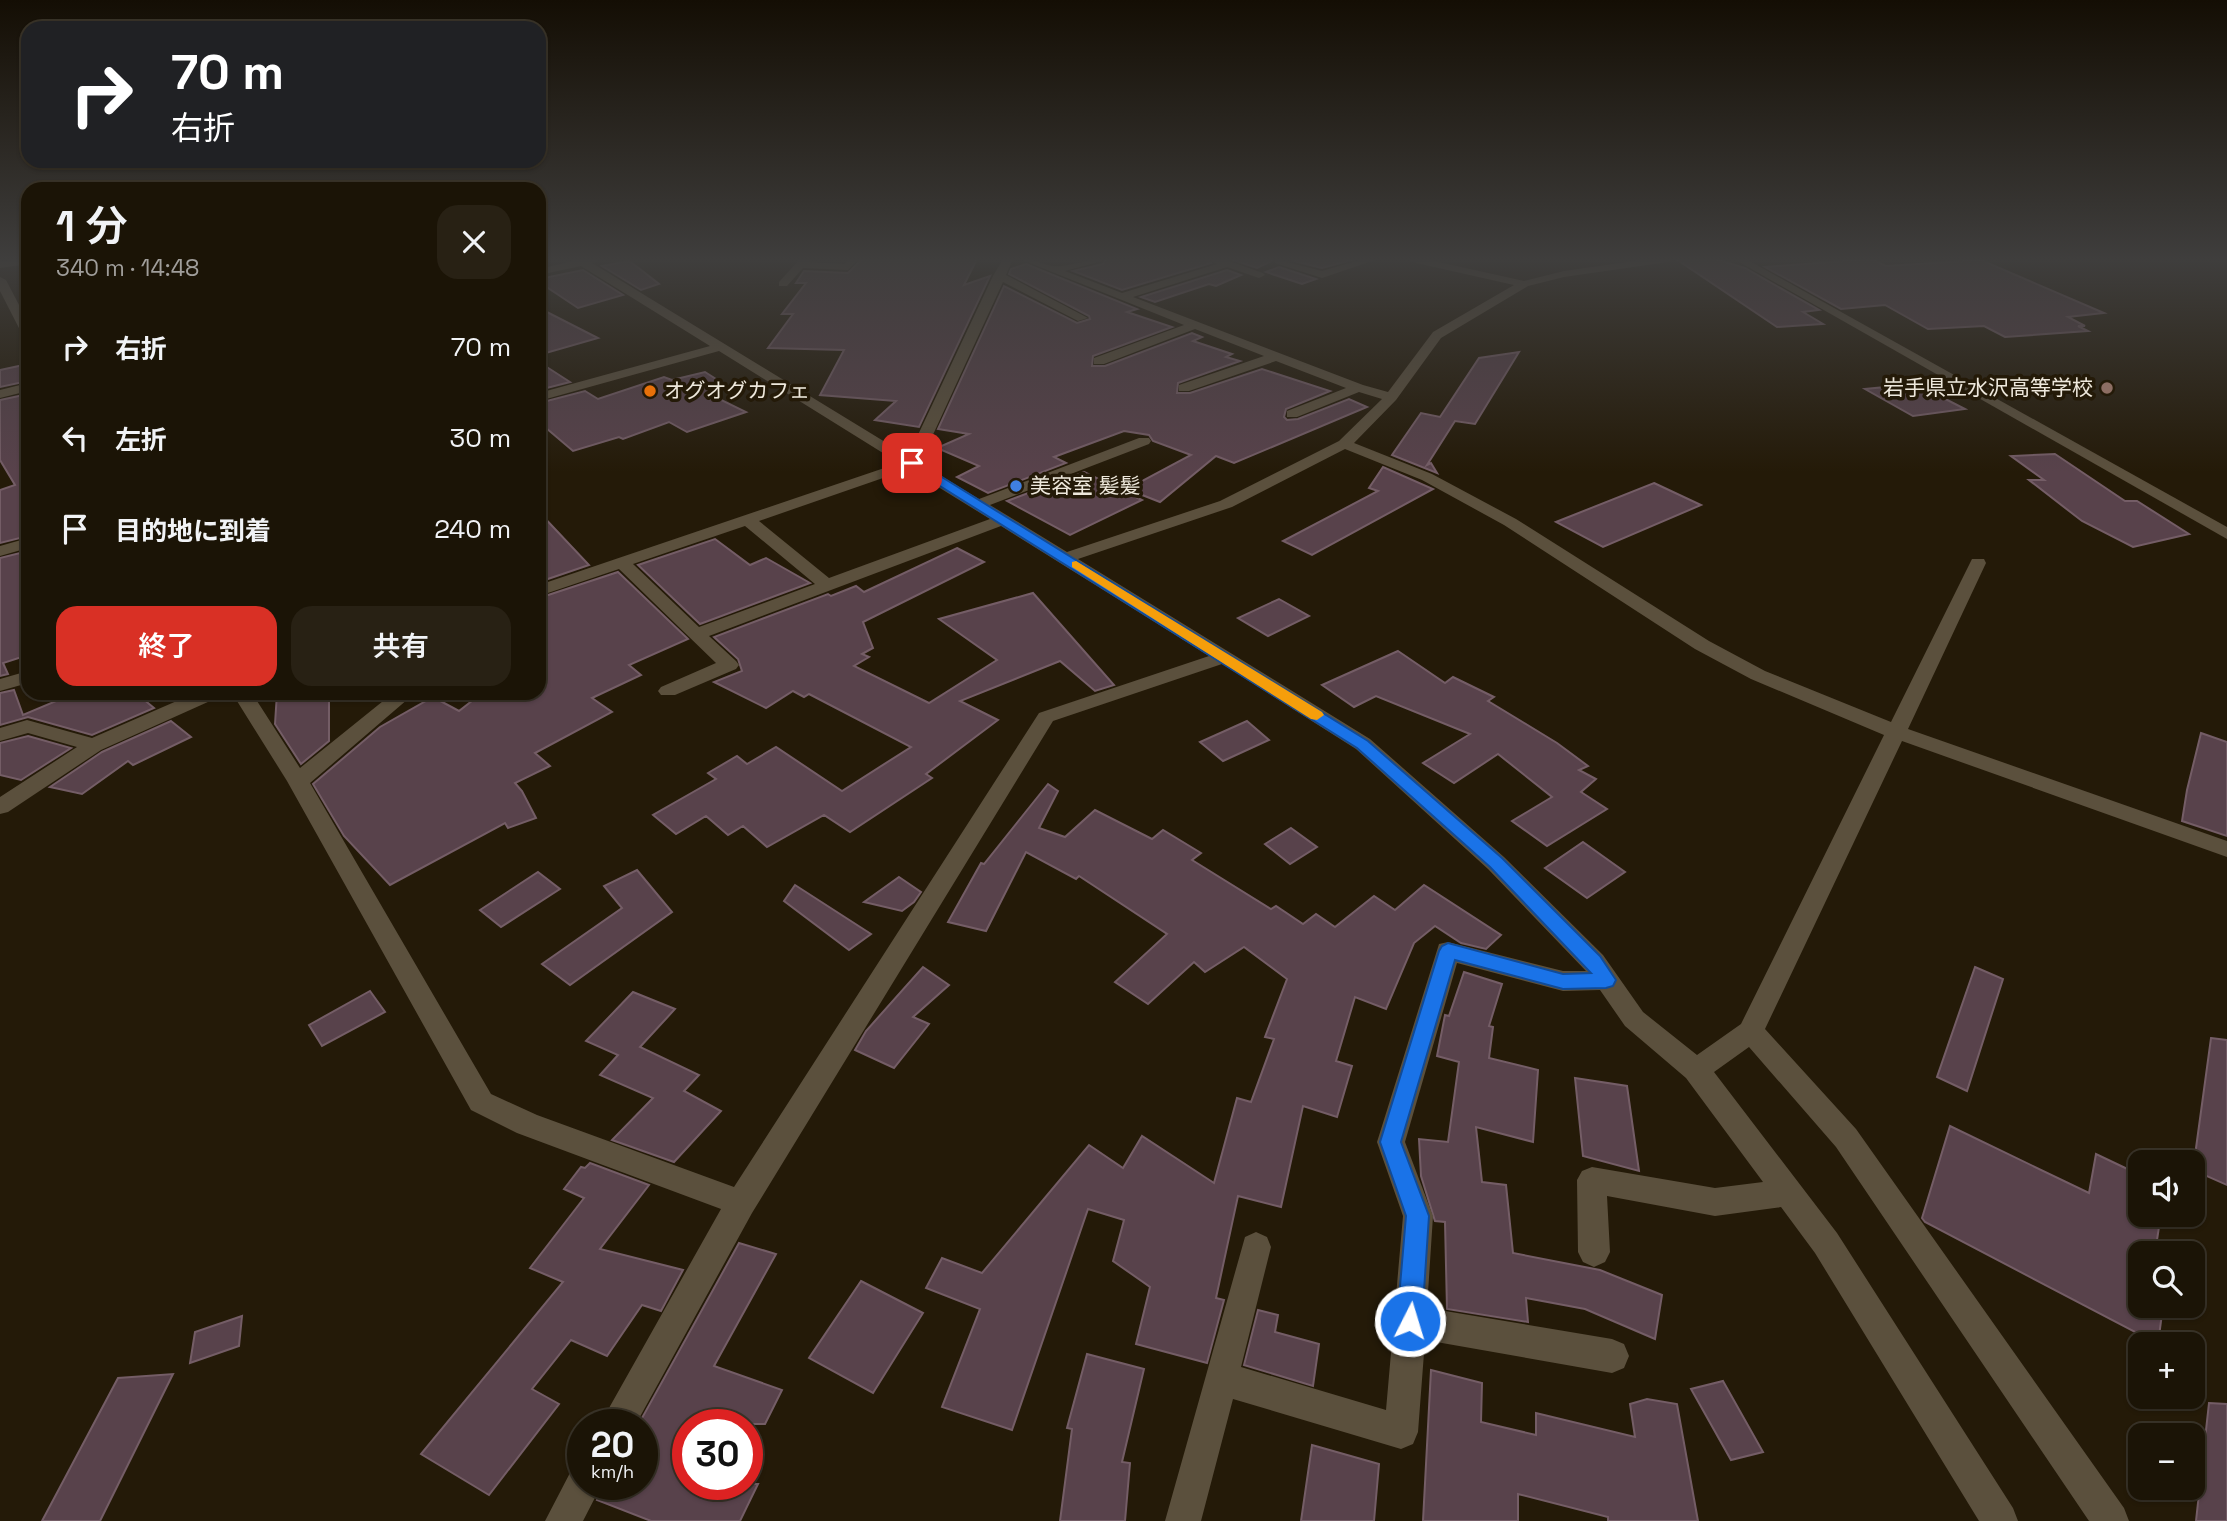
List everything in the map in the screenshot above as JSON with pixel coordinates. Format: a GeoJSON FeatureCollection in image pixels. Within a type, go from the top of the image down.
{"type":"FeatureCollection","features":[{"type":"Feature","properties":{"kind":"street"},"geometry":{"type":"LineString","coordinates":[[693,330],[912,463],[1363,744],[1496,863],[1594,962],[1634,1019],[1696,1070],[1826,1243],[2000,1521]]}},
{"type":"Feature","properties":{"kind":"street"},"geometry":{"type":"LineString","coordinates":[[546,589],[912,463],[974,330]]}},
{"type":"Feature","properties":{"kind":"street"},"geometry":{"type":"LineString","coordinates":[[1099,361],[1179,330]]}},
{"type":"Feature","properties":{"kind":"street"},"geometry":{"type":"LineString","coordinates":[[1210,330],[1358,388],[1391,397]]}},
{"type":"Feature","properties":{"kind":"street"},"geometry":{"type":"LineString","coordinates":[[1065,558],[1226,504],[1344,444],[1370,421],[1437,335],[1446,330]]}},
{"type":"Feature","properties":{"kind":"street"},"geometry":{"type":"LineString","coordinates":[[1865,330],[2227,534]]}},
{"type":"Feature","properties":{"kind":"street"},"geometry":{"type":"LineString","coordinates":[[546,395],[720,347]]}},
{"type":"Feature","properties":{"kind":"street"},"geometry":{"type":"LineString","coordinates":[[1184,388],[1277,356]]}},
{"type":"Feature","properties":{"kind":"street"},"geometry":{"type":"LineString","coordinates":[[1292,414],[1358,388]]}},
{"type":"Feature","properties":{"kind":"street"},"geometry":{"type":"LineString","coordinates":[[0,394],[21,389]]}},
{"type":"Feature","properties":{"kind":"street"},"geometry":{"type":"LineString","coordinates":[[977,505],[1144,441]]}},
{"type":"Feature","properties":{"kind":"street"},"geometry":{"type":"LineString","coordinates":[[1344,444],[1427,477],[1510,522],[1702,645],[1758,675],[1898,733],[2227,849]]}},
{"type":"Feature","properties":{"kind":"street"},"geometry":{"type":"LineString","coordinates":[[748,520],[828,586]]}},
{"type":"Feature","properties":{"kind":"street"},"geometry":{"type":"LineString","coordinates":[[697,635],[1001,520]]}},
{"type":"Feature","properties":{"kind":"street"},"geometry":{"type":"LineString","coordinates":[[0,551],[21,545]]}},
{"type":"Feature","properties":{"kind":"street"},"geometry":{"type":"LineString","coordinates":[[1696,1070],[1751,1031],[1898,733],[1978,562]]}},
{"type":"Feature","properties":{"kind":"street"},"geometry":{"type":"LineString","coordinates":[[622,563],[729,665],[668,691]]}},
{"type":"Feature","properties":{"kind":"street"},"geometry":{"type":"LineString","coordinates":[[625,1409],[741,1203],[1046,717],[1224,657]]}},
{"type":"Feature","properties":{"kind":"street"},"geometry":{"type":"LineString","coordinates":[[0,685],[21,679]]}},
{"type":"Feature","properties":{"kind":"street"},"geometry":{"type":"LineString","coordinates":[[0,807],[94,745],[196,700]]}},
{"type":"Feature","properties":{"kind":"street"},"geometry":{"type":"LineString","coordinates":[[246,700],[298,781],[481,1102],[527,1124],[741,1203]]}},
{"type":"Feature","properties":{"kind":"street"},"geometry":{"type":"LineString","coordinates":[[298,781],[396,700]]}},
{"type":"Feature","properties":{"kind":"street"},"geometry":{"type":"LineString","coordinates":[[0,736],[27,726],[94,745]]}},
{"type":"Feature","properties":{"kind":"street"},"geometry":{"type":"LineString","coordinates":[[1220,1378],[1401,1432],[1418,1216],[1391,1142],[1448,951],[1563,981],[1606,980]]}},
{"type":"Feature","properties":{"kind":"street"},"geometry":{"type":"LineString","coordinates":[[1751,1031],[1846,1138],[2111,1521]]}},
{"type":"Feature","properties":{"kind":"street"},"geometry":{"type":"LineString","coordinates":[[1594,1252],[1592,1180],[1715,1202],[1788,1192]]}},
{"type":"Feature","properties":{"kind":"street"},"geometry":{"type":"LineString","coordinates":[[1183,1521],[1256,1247]]}},
{"type":"Feature","properties":{"kind":"street"},"geometry":{"type":"LineString","coordinates":[[1410,1321],[1612,1356]]}},
{"type":"Feature","properties":{"kind":"street"},"geometry":{"type":"LineString","coordinates":[[563,1521],[575,1500]]}},
{"type":"Feature","properties":{"kind":"building"},"geometry":{"type":"Polygon","coordinates":[[[546,330],[582,330],[598,338],[546,353],[546,330]]]}},
{"type":"Feature","properties":{"kind":"building"},"geometry":{"type":"Polygon","coordinates":[[[781,330],[965,330],[919,427],[875,420],[896,401],[820,395],[844,350],[768,348],[781,330]]]}},
{"type":"Feature","properties":{"kind":"building"},"geometry":{"type":"Polygon","coordinates":[[[984,330],[1164,330],[1093,356],[1092,366],[1105,366],[1192,333],[1202,337],[1193,341],[1232,354],[1226,357],[1240,361],[1178,383],[1177,393],[1190,393],[1262,369],[1330,391],[1286,409],[1284,417],[1287,420],[1298,419],[1349,399],[1367,407],[1234,463],[1216,456],[1160,502],[1127,489],[1191,455],[1153,441],[1149,435],[1124,431],[1054,457],[1066,463],[988,493],[957,477],[979,466],[937,448],[969,434],[938,429],[984,330]]]}},
{"type":"Feature","properties":{"kind":"building"},"geometry":{"type":"Polygon","coordinates":[[[1992,330],[2088,331],[2005,337],[1992,330]]]}},
{"type":"Feature","properties":{"kind":"building"},"geometry":{"type":"Polygon","coordinates":[[[1519,352],[1475,424],[1455,421],[1427,465],[1431,463],[1437,473],[1392,455],[1421,413],[1440,417],[1479,358],[1519,352]]]}},
{"type":"Feature","properties":{"kind":"building"},"geometry":{"type":"Polygon","coordinates":[[[21,366],[21,382],[0,387],[0,370],[21,366]]]}},
{"type":"Feature","properties":{"kind":"building"},"geometry":{"type":"Polygon","coordinates":[[[546,367],[570,382],[546,388],[546,367]]]}},
{"type":"Feature","properties":{"kind":"building"},"geometry":{"type":"Polygon","coordinates":[[[705,372],[719,381],[715,397],[746,412],[687,432],[669,422],[623,439],[619,437],[573,451],[546,428],[546,401],[585,391],[598,399],[664,377],[672,380],[705,372]]]}},
{"type":"Feature","properties":{"kind":"building"},"geometry":{"type":"Polygon","coordinates":[[[1916,384],[1965,409],[1913,416],[1865,389],[1916,384]]]}},
{"type":"Feature","properties":{"kind":"building"},"geometry":{"type":"Polygon","coordinates":[[[21,396],[21,538],[0,543],[0,490],[15,485],[0,460],[0,400],[21,396]]]}},
{"type":"Feature","properties":{"kind":"building"},"geometry":{"type":"Polygon","coordinates":[[[2055,454],[2125,501],[2137,501],[2189,534],[2133,547],[2082,521],[2029,480],[2044,480],[2011,456],[2055,454]]]}},
{"type":"Feature","properties":{"kind":"building"},"geometry":{"type":"Polygon","coordinates":[[[1383,467],[1433,489],[1312,555],[1283,541],[1378,491],[1369,488],[1383,467]]]}},
{"type":"Feature","properties":{"kind":"building"},"geometry":{"type":"Polygon","coordinates":[[[1084,472],[1142,500],[1070,535],[1007,501],[1084,472]]]}},
{"type":"Feature","properties":{"kind":"building"},"geometry":{"type":"Polygon","coordinates":[[[1654,483],[1701,505],[1603,547],[1556,522],[1654,483]]]}},
{"type":"Feature","properties":{"kind":"building"},"geometry":{"type":"Polygon","coordinates":[[[546,519],[589,565],[546,580],[546,519]]]}},
{"type":"Feature","properties":{"kind":"building"},"geometry":{"type":"Polygon","coordinates":[[[715,539],[750,565],[766,558],[810,583],[700,624],[638,565],[715,539]]]}},
{"type":"Feature","properties":{"kind":"building"},"geometry":{"type":"Polygon","coordinates":[[[957,548],[984,562],[863,622],[873,648],[862,654],[869,657],[854,666],[929,703],[997,660],[939,619],[1033,593],[1114,685],[1095,691],[1060,661],[960,701],[998,720],[926,774],[932,778],[850,832],[824,815],[767,847],[743,826],[728,835],[706,816],[676,834],[653,815],[716,779],[708,773],[737,756],[747,764],[776,747],[842,791],[911,747],[809,694],[804,697],[793,691],[766,708],[714,682],[742,671],[738,659],[714,637],[828,594],[831,596],[856,586],[864,592],[957,548]]]}},
{"type":"Feature","properties":{"kind":"building"},"geometry":{"type":"Polygon","coordinates":[[[21,553],[21,657],[3,663],[8,674],[0,676],[0,558],[21,553]]]}},
{"type":"Feature","properties":{"kind":"building"},"geometry":{"type":"Polygon","coordinates":[[[618,572],[688,639],[629,665],[641,675],[592,698],[612,712],[535,753],[550,766],[515,783],[536,818],[508,828],[505,823],[390,885],[344,836],[313,784],[380,727],[428,700],[439,700],[459,711],[473,700],[546,700],[546,596],[618,572]]]}},
{"type":"Feature","properties":{"kind":"building"},"geometry":{"type":"Polygon","coordinates":[[[1279,599],[1309,616],[1268,636],[1238,618],[1279,599]]]}},
{"type":"Feature","properties":{"kind":"building"},"geometry":{"type":"Polygon","coordinates":[[[1398,651],[1445,683],[1453,677],[1494,697],[1488,701],[1557,743],[1588,766],[1579,770],[1596,779],[1581,792],[1607,809],[1547,846],[1512,821],[1552,797],[1498,754],[1454,783],[1423,763],[1470,734],[1376,696],[1354,707],[1322,685],[1398,651]]]}},
{"type":"Feature","properties":{"kind":"building"},"geometry":{"type":"Polygon","coordinates":[[[14,690],[23,715],[58,700],[144,700],[154,708],[92,735],[28,717],[0,725],[0,693],[14,690]]]}},
{"type":"Feature","properties":{"kind":"building"},"geometry":{"type":"Polygon","coordinates":[[[277,700],[329,700],[329,741],[301,764],[275,724],[277,700]]]}},
{"type":"Feature","properties":{"kind":"building"},"geometry":{"type":"Polygon","coordinates":[[[171,721],[191,737],[133,765],[128,761],[82,794],[50,787],[102,752],[171,721]]]}},
{"type":"Feature","properties":{"kind":"building"},"geometry":{"type":"Polygon","coordinates":[[[1247,721],[1269,740],[1223,761],[1200,742],[1247,721]]]}},
{"type":"Feature","properties":{"kind":"building"},"geometry":{"type":"Polygon","coordinates":[[[2201,733],[2227,742],[2227,836],[2182,821],[2201,733]]]}},
{"type":"Feature","properties":{"kind":"building"},"geometry":{"type":"Polygon","coordinates":[[[28,736],[71,748],[21,780],[0,775],[0,743],[28,736]]]}},
{"type":"Feature","properties":{"kind":"building"},"geometry":{"type":"Polygon","coordinates":[[[1048,784],[1058,791],[1039,828],[1065,837],[1095,810],[1152,839],[1163,830],[1201,853],[1192,860],[1271,909],[1276,906],[1303,924],[1316,914],[1335,927],[1374,896],[1395,910],[1424,885],[1501,935],[1486,949],[1461,943],[1435,926],[1414,943],[1386,1009],[1355,997],[1336,1061],[1352,1066],[1337,1117],[1303,1106],[1281,1207],[1238,1196],[1216,1298],[1224,1300],[1207,1363],[1136,1344],[1150,1287],[1113,1261],[1124,1220],[1088,1209],[1012,1430],[942,1407],[980,1309],[926,1288],[942,1258],[982,1273],[1089,1145],[1123,1168],[1142,1136],[1214,1183],[1237,1098],[1251,1102],[1274,1039],[1265,1037],[1287,979],[1244,947],[1205,972],[1194,962],[1148,1004],[1115,982],[1167,934],[1079,876],[1076,879],[1026,852],[986,931],[948,922],[981,863],[984,864],[1048,784]]]}},
{"type":"Feature","properties":{"kind":"building"},"geometry":{"type":"Polygon","coordinates":[[[1291,828],[1317,847],[1290,864],[1265,844],[1291,828]]]}},
{"type":"Feature","properties":{"kind":"building"},"geometry":{"type":"Polygon","coordinates":[[[1583,842],[1625,872],[1587,898],[1545,868],[1583,842]]]}},
{"type":"Feature","properties":{"kind":"building"},"geometry":{"type":"Polygon","coordinates":[[[637,870],[672,912],[570,985],[542,964],[622,908],[604,886],[637,870]]]}},
{"type":"Feature","properties":{"kind":"building"},"geometry":{"type":"Polygon","coordinates":[[[538,872],[560,889],[501,927],[480,910],[538,872]]]}},
{"type":"Feature","properties":{"kind":"building"},"geometry":{"type":"Polygon","coordinates":[[[899,877],[921,892],[914,902],[902,911],[864,902],[899,877]]]}},
{"type":"Feature","properties":{"kind":"building"},"geometry":{"type":"Polygon","coordinates":[[[795,885],[871,934],[849,950],[784,901],[795,885]]]}},
{"type":"Feature","properties":{"kind":"building"},"geometry":{"type":"Polygon","coordinates":[[[923,967],[949,985],[913,1017],[929,1024],[894,1068],[855,1050],[866,1031],[923,967]]]}},
{"type":"Feature","properties":{"kind":"building"},"geometry":{"type":"Polygon","coordinates":[[[1975,967],[2003,979],[1967,1091],[1937,1077],[1975,967]]]}},
{"type":"Feature","properties":{"kind":"building"},"geometry":{"type":"Polygon","coordinates":[[[1464,972],[1502,984],[1489,1026],[1493,1027],[1489,1058],[1538,1070],[1533,1142],[1476,1127],[1482,1182],[1506,1185],[1513,1253],[1600,1270],[1662,1295],[1655,1339],[1585,1309],[1526,1298],[1528,1322],[1447,1309],[1445,1222],[1435,1221],[1421,1176],[1419,1139],[1448,1142],[1459,1062],[1437,1056],[1445,1015],[1449,1016],[1464,972]]]}},
{"type":"Feature","properties":{"kind":"building"},"geometry":{"type":"Polygon","coordinates":[[[370,991],[385,1012],[322,1046],[309,1025],[370,991]]]}},
{"type":"Feature","properties":{"kind":"building"},"geometry":{"type":"Polygon","coordinates":[[[633,992],[675,1009],[640,1047],[699,1075],[684,1091],[721,1111],[674,1162],[612,1140],[653,1098],[600,1075],[618,1055],[586,1041],[633,992]]]}},
{"type":"Feature","properties":{"kind":"building"},"geometry":{"type":"Polygon","coordinates":[[[2211,1038],[2227,1040],[2227,1185],[2205,1175],[2205,1150],[2196,1150],[2211,1038]]]}},
{"type":"Feature","properties":{"kind":"building"},"geometry":{"type":"Polygon","coordinates":[[[1575,1078],[1627,1086],[1639,1171],[1583,1156],[1575,1078]]]}},
{"type":"Feature","properties":{"kind":"building"},"geometry":{"type":"Polygon","coordinates":[[[1950,1126],[2089,1193],[2096,1154],[2128,1169],[2128,1227],[2159,1227],[2157,1241],[2128,1241],[2128,1318],[2161,1318],[2160,1332],[2135,1332],[1925,1222],[1922,1218],[1950,1126]]]}},
{"type":"Feature","properties":{"kind":"building"},"geometry":{"type":"Polygon","coordinates":[[[590,1163],[649,1185],[600,1249],[683,1270],[661,1311],[642,1305],[607,1356],[571,1340],[532,1389],[559,1404],[489,1495],[421,1454],[563,1282],[530,1268],[584,1198],[564,1189],[581,1167],[585,1168],[590,1163]]]}},
{"type":"Feature","properties":{"kind":"building"},"geometry":{"type":"Polygon","coordinates":[[[739,1243],[776,1254],[714,1366],[782,1390],[765,1424],[763,1409],[672,1409],[672,1500],[750,1500],[740,1521],[651,1521],[597,1500],[658,1500],[658,1409],[647,1409],[739,1243]]]}},
{"type":"Feature","properties":{"kind":"building"},"geometry":{"type":"Polygon","coordinates":[[[861,1281],[923,1313],[873,1393],[809,1358],[861,1281]]]}},
{"type":"Feature","properties":{"kind":"building"},"geometry":{"type":"Polygon","coordinates":[[[1258,1310],[1278,1315],[1275,1332],[1319,1344],[1313,1386],[1244,1365],[1258,1310]]]}},
{"type":"Feature","properties":{"kind":"building"},"geometry":{"type":"Polygon","coordinates":[[[242,1316],[239,1346],[190,1363],[195,1332],[242,1316]]]}},
{"type":"Feature","properties":{"kind":"building"},"geometry":{"type":"Polygon","coordinates":[[[1087,1354],[1144,1369],[1122,1462],[1130,1463],[1125,1521],[1060,1521],[1072,1429],[1067,1428],[1087,1354]]]}},
{"type":"Feature","properties":{"kind":"building"},"geometry":{"type":"Polygon","coordinates":[[[1431,1370],[1482,1383],[1481,1422],[1536,1435],[1536,1413],[1635,1437],[1630,1404],[1647,1399],[1677,1404],[1698,1521],[1608,1521],[1608,1517],[1518,1494],[1518,1521],[1423,1521],[1431,1370]]]}},
{"type":"Feature","properties":{"kind":"building"},"geometry":{"type":"Polygon","coordinates":[[[173,1374],[100,1521],[42,1521],[118,1378],[173,1374]]]}},
{"type":"Feature","properties":{"kind":"building"},"geometry":{"type":"Polygon","coordinates":[[[1723,1381],[1763,1452],[1731,1460],[1691,1389],[1723,1381]]]}},
{"type":"Feature","properties":{"kind":"building"},"geometry":{"type":"Polygon","coordinates":[[[2209,1403],[2227,1404],[2227,1521],[2196,1521],[2198,1500],[2205,1500],[2205,1439],[2209,1403]]]}},
{"type":"Feature","properties":{"kind":"building"},"geometry":{"type":"Polygon","coordinates":[[[1312,1445],[1379,1464],[1374,1521],[1301,1521],[1312,1445]]]}},
{"type":"Feature","properties":{"kind":"slow traffic"},"geometry":{"type":"LineString","coordinates":[[1076,565],[1317,715]]}},
{"type":"Feature","properties":{"kind":"place","name":"岩手県立水沢高等学校"},"geometry":{"type":"Point","coordinates":[2107,388]}},
{"type":"Feature","properties":{"kind":"place","name":"オグオグカフェ"},"geometry":{"type":"Point","coordinates":[650,391]}},
{"type":"Feature","properties":{"kind":"place","name":"美容室 髪髪"},"geometry":{"type":"Point","coordinates":[1016,486]}},
{"type":"Feature","properties":{"kind":"route"},"geometry":{"type":"LineString","coordinates":[[912,463],[1363,744],[1496,863],[1594,962],[1606,980],[1563,981],[1448,951],[1391,1142],[1418,1216],[1410,1321]]}}]}
